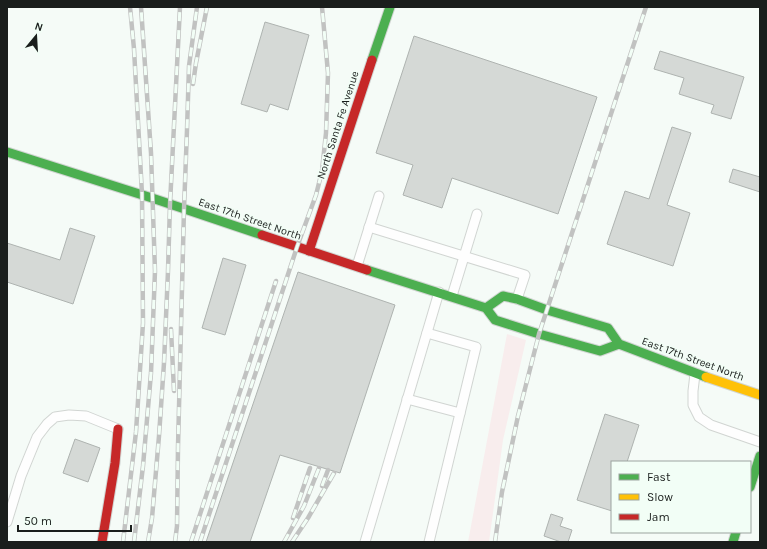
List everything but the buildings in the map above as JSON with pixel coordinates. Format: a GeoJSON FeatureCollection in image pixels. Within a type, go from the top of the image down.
{"type":"FeatureCollection","features":[{"type":"Feature","properties":{"kind":"street","name":"North Santa Fe Avenue"},"geometry":{"type":"LineString","coordinates":[[309,251],[390,7]]}},
{"type":"Feature","properties":{"kind":"street","name":"East 17th Street North"},"geometry":{"type":"LineString","coordinates":[[7,152],[152,198],[309,251],[452,296],[486,308],[495,320],[600,351],[619,344],[695,374],[760,395]]}},
{"type":"Feature","properties":{"kind":"street"},"geometry":{"type":"LineString","coordinates":[[486,308],[503,296],[517,299],[553,312],[608,328],[619,344]]}},
{"type":"Feature","properties":{"kind":"street"},"geometry":{"type":"LineString","coordinates":[[102,542],[115,463],[118,429]]}},
{"type":"Feature","properties":{"kind":"street"},"geometry":{"type":"LineString","coordinates":[[751,484],[760,456]]}},
{"type":"Feature","properties":{"kind":"lane"},"geometry":{"type":"LineString","coordinates":[[357,266],[379,196]]}},
{"type":"Feature","properties":{"kind":"lane"},"geometry":{"type":"LineString","coordinates":[[452,296],[477,214]]}},
{"type":"Feature","properties":{"kind":"lane"},"geometry":{"type":"LineString","coordinates":[[369,227],[525,275],[517,299]]}},
{"type":"Feature","properties":{"kind":"lane"},"geometry":{"type":"LineString","coordinates":[[365,542],[439,292]]}},
{"type":"Feature","properties":{"kind":"lane"},"geometry":{"type":"LineString","coordinates":[[427,333],[476,347],[428,542]]}},
{"type":"Feature","properties":{"kind":"lane"},"geometry":{"type":"LineString","coordinates":[[695,374],[693,405],[700,417],[711,425],[760,442]]}},
{"type":"Feature","properties":{"kind":"lane"},"geometry":{"type":"LineString","coordinates":[[407,399],[460,413]]}},
{"type":"Feature","properties":{"kind":"lane"},"geometry":{"type":"LineString","coordinates":[[7,522],[37,436],[46,424],[55,417],[69,415],[86,416],[118,429]]}},
{"type":"Feature","properties":{"kind":"shaded area"},"geometry":{"type":"Polygon","coordinates":[[[507,334],[526,340],[503,440],[489,542],[468,542],[507,334]]]}},
{"type":"Feature","properties":{"kind":"railway"},"geometry":{"type":"LineString","coordinates":[[123,542],[136,432],[143,323],[142,194],[134,49],[130,7]]}},
{"type":"Feature","properties":{"kind":"railway"},"geometry":{"type":"LineString","coordinates":[[134,542],[143,466],[151,373],[155,271],[151,153],[141,7]]}},
{"type":"Feature","properties":{"kind":"railway"},"geometry":{"type":"LineString","coordinates":[[148,542],[152,518],[164,363],[180,7]]}},
{"type":"Feature","properties":{"kind":"railway"},"geometry":{"type":"LineString","coordinates":[[175,542],[177,526],[184,209],[189,66],[197,7]]}},
{"type":"Feature","properties":{"kind":"railway"},"geometry":{"type":"LineString","coordinates":[[193,84],[207,7]]}},
{"type":"Feature","properties":{"kind":"railway"},"geometry":{"type":"LineString","coordinates":[[200,542],[297,247],[316,195],[322,171],[326,133],[328,73],[322,7]]}},
{"type":"Feature","properties":{"kind":"railway"},"geometry":{"type":"LineString","coordinates":[[495,542],[502,492],[518,416],[539,334],[646,7]]}},
{"type":"Feature","properties":{"kind":"railway"},"geometry":{"type":"LineString","coordinates":[[191,542],[276,281]]}},
{"type":"Feature","properties":{"kind":"railway"},"geometry":{"type":"LineString","coordinates":[[171,329],[174,391]]}},
{"type":"Feature","properties":{"kind":"railway"},"geometry":{"type":"LineString","coordinates":[[293,518],[310,468]]}},
{"type":"Feature","properties":{"kind":"railway"},"geometry":{"type":"LineString","coordinates":[[284,542],[304,506],[319,468]]}},
{"type":"Feature","properties":{"kind":"railway"},"geometry":{"type":"LineString","coordinates":[[322,486],[328,470]]}},
{"type":"Feature","properties":{"kind":"railway"},"geometry":{"type":"LineString","coordinates":[[292,542],[334,473]]}},
{"type":"Feature","properties":{"kind":"traffic: fast"},"geometry":{"type":"LineString","coordinates":[[372,60],[390,7]]}},
{"type":"Feature","properties":{"kind":"traffic: fast"},"geometry":{"type":"LineString","coordinates":[[7,152],[262,235]]}},
{"type":"Feature","properties":{"kind":"traffic: fast"},"geometry":{"type":"LineString","coordinates":[[367,270],[486,308],[495,320],[539,334],[600,351],[619,344]]}},
{"type":"Feature","properties":{"kind":"traffic: fast"},"geometry":{"type":"LineString","coordinates":[[486,308],[503,296],[517,299],[547,310],[608,328],[619,344],[706,377]]}},
{"type":"Feature","properties":{"kind":"traffic: fast"},"geometry":{"type":"LineString","coordinates":[[751,484],[760,456]]}},
{"type":"Feature","properties":{"kind":"traffic: fast"},"geometry":{"type":"LineString","coordinates":[[733,542],[736,533]]}},
{"type":"Feature","properties":{"kind":"traffic: slow"},"geometry":{"type":"LineString","coordinates":[[706,377],[760,395]]}},
{"type":"Feature","properties":{"kind":"traffic: jam"},"geometry":{"type":"LineString","coordinates":[[309,251],[372,60]]}},
{"type":"Feature","properties":{"kind":"traffic: jam"},"geometry":{"type":"LineString","coordinates":[[262,235],[367,270]]}},
{"type":"Feature","properties":{"kind":"traffic: jam"},"geometry":{"type":"LineString","coordinates":[[102,542],[115,463],[118,429]]}}]}
